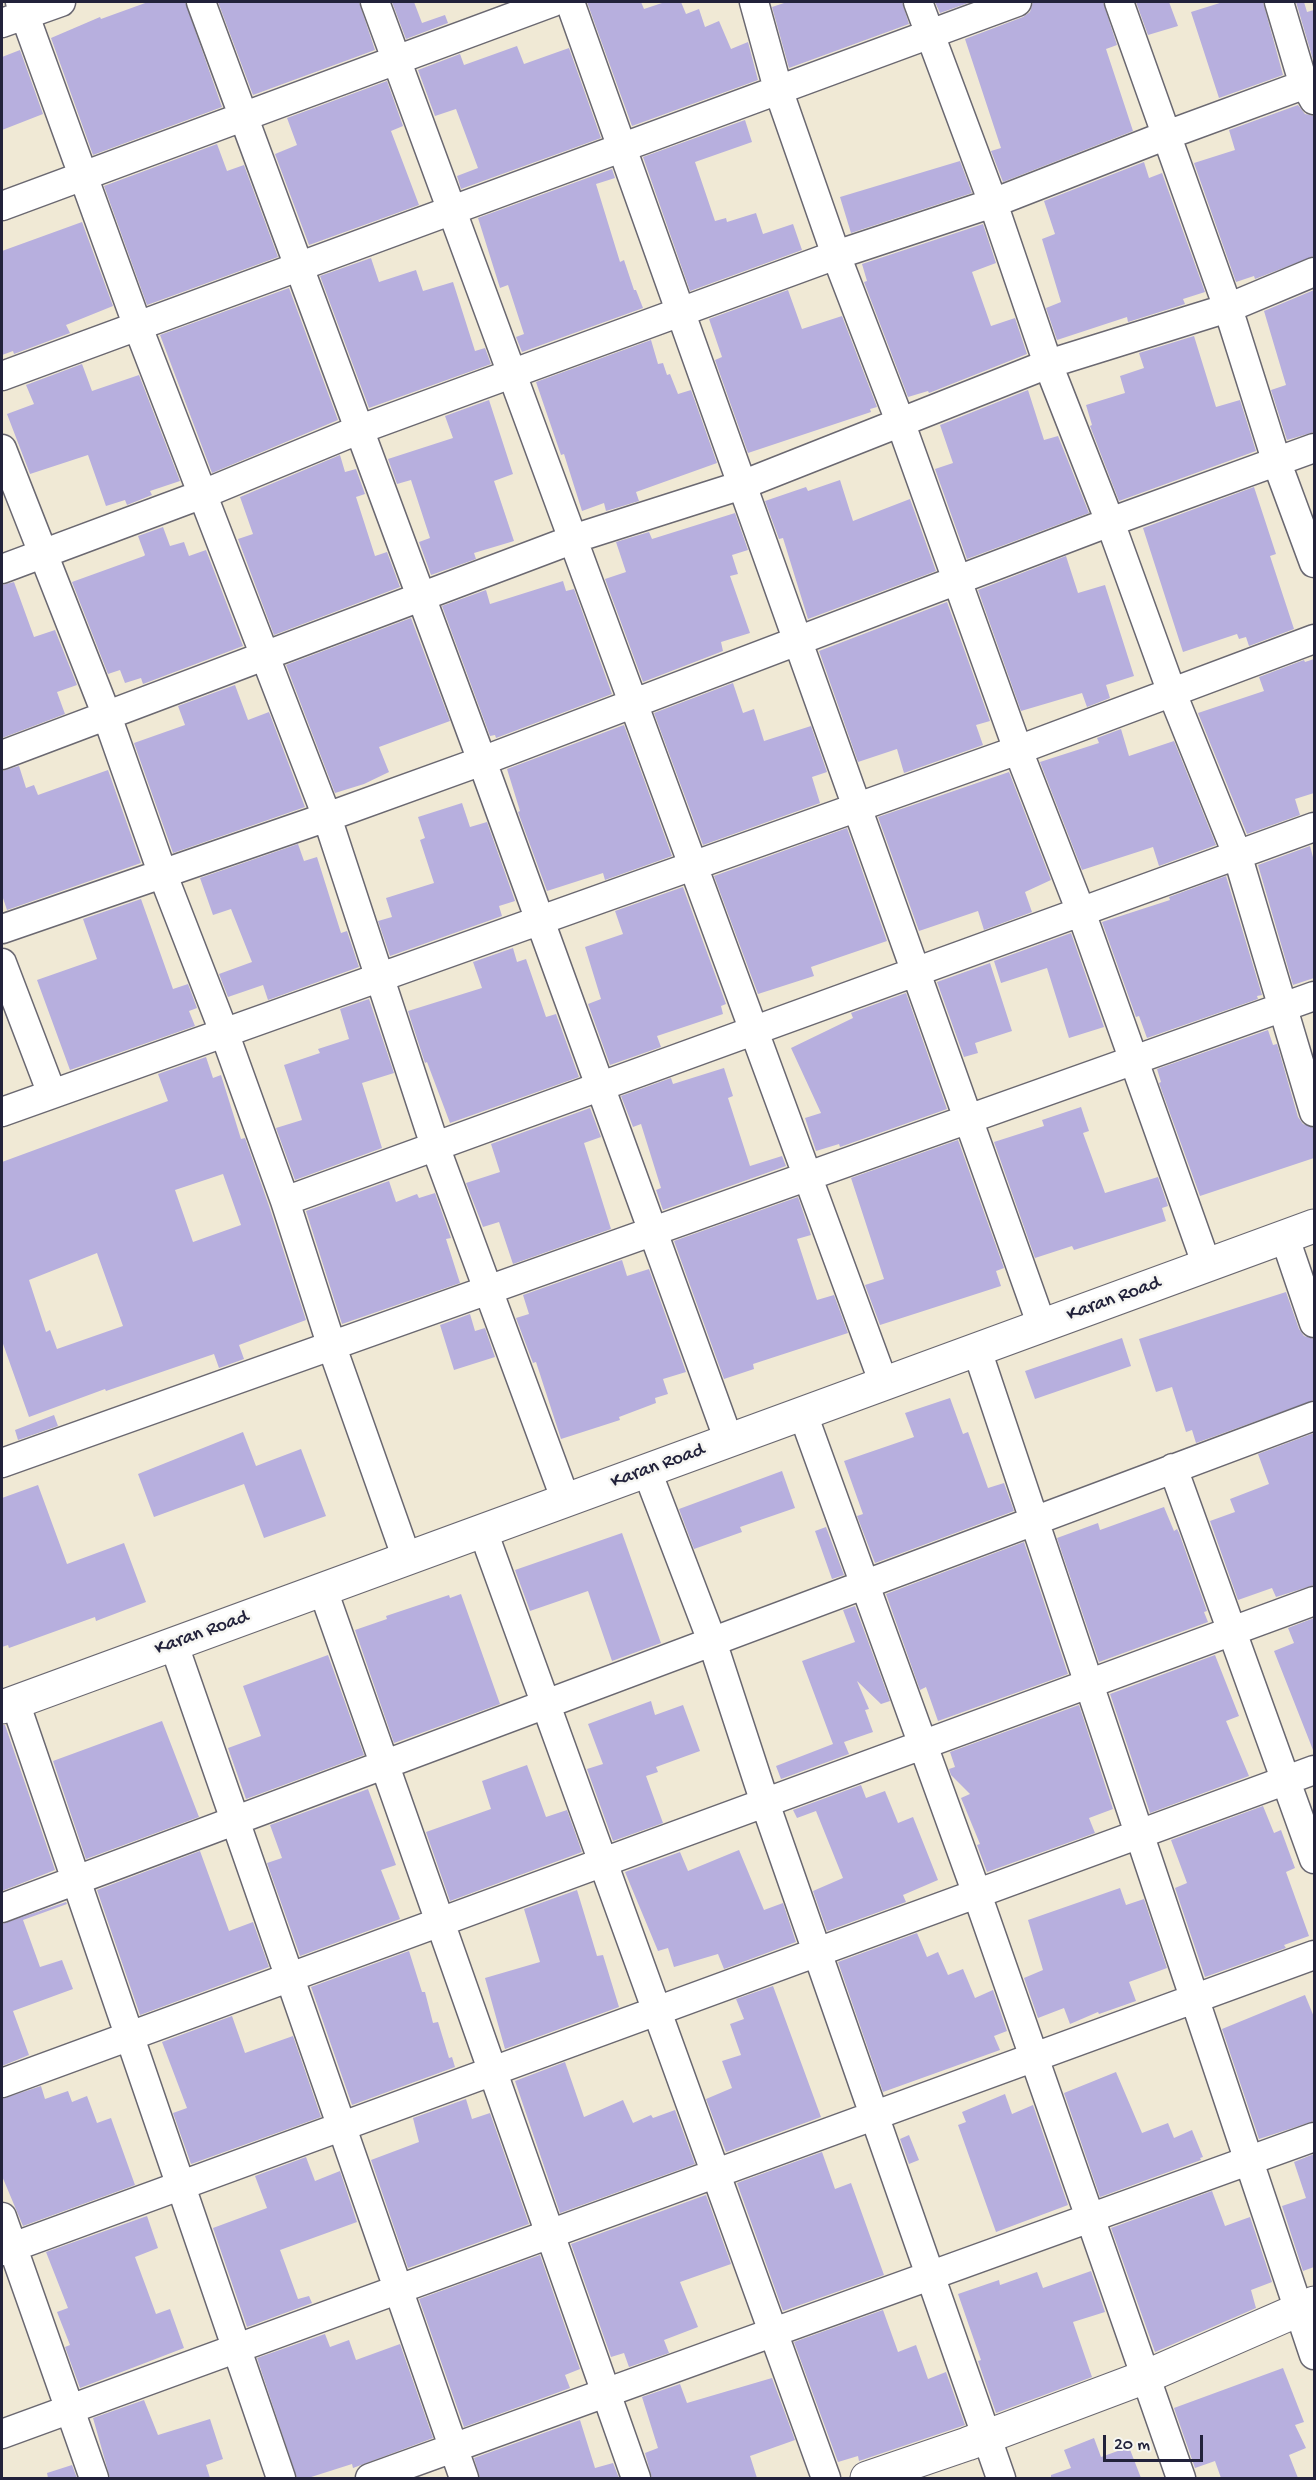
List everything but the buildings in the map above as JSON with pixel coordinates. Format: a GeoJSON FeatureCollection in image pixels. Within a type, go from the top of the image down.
{"type":"FeatureCollection","features":[{"type":"Feature","properties":{"kind":"street"},"geometry":{"type":"LineString","coordinates":[[61,2],[15,13],[82,176],[327,817],[377,976],[435,1146],[566,1501]]}},
{"type":"Feature","properties":{"kind":"street"},"geometry":{"type":"LineString","coordinates":[[201,2],[482,761],[729,1441]]}},
{"type":"Feature","properties":{"kind":"street"},"geometry":{"type":"LineString","coordinates":[[375,2],[884,1384]]}},
{"type":"Feature","properties":{"kind":"street"},"geometry":{"type":"LineString","coordinates":[[2,206],[553,2]]}},
{"type":"Feature","properties":{"kind":"street"},"geometry":{"type":"LineString","coordinates":[[570,2],[1042,1326]]}},
{"type":"Feature","properties":{"kind":"street"},"geometry":{"type":"LineString","coordinates":[[754,2],[778,89],[836,255],[901,424],[1018,750],[1082,912],[1207,1266]]}},
{"type":"Feature","properties":{"kind":"street"},"geometry":{"type":"LineString","coordinates":[[918,2],[993,203],[1048,364],[1110,522],[1172,693],[1237,855],[1314,1113]]}},
{"type":"Feature","properties":{"kind":"street"},"geometry":{"type":"LineString","coordinates":[[2,376],[138,327],[298,265],[1017,2]]}},
{"type":"Feature","properties":{"kind":"street"},"geometry":{"type":"LineString","coordinates":[[1119,2],[1228,308],[1277,462],[1314,563]]}},
{"type":"Feature","properties":{"kind":"street"},"geometry":{"type":"LineString","coordinates":[[2,569],[203,494],[358,430],[680,312],[836,255],[993,203],[1167,135],[1312,89],[1302,79],[1279,2]]}},
{"type":"Feature","properties":{"kind":"street"},"geometry":{"type":"LineString","coordinates":[[2,755],[573,540],[742,485],[1048,364],[1228,308],[1314,272]]}},
{"type":"Feature","properties":{"kind":"street"},"geometry":{"type":"LineString","coordinates":[[2,929],[163,875],[482,761],[1110,522],[1314,448]]}},
{"type":"Feature","properties":{"kind":"street"},"geometry":{"type":"LineString","coordinates":[[2,449],[107,716],[163,875],[224,1032],[285,1200],[332,1347],[407,1559]]}},
{"type":"Feature","properties":{"kind":"street"},"geometry":{"type":"LineString","coordinates":[[2,1112],[377,976],[1018,750],[1314,639]]}},
{"type":"Feature","properties":{"kind":"street"},"geometry":{"type":"LineString","coordinates":[[285,1200],[1314,826]]}},
{"type":"Feature","properties":{"kind":"street"},"geometry":{"type":"LineString","coordinates":[[2,963],[52,1094]]}},
{"type":"Feature","properties":{"kind":"street"},"geometry":{"type":"LineString","coordinates":[[3,1458],[332,1347],[1314,996]]}},
{"type":"Feature","properties":{"kind":"street"},"geometry":{"type":"LineString","coordinates":[[1300,1232],[1314,1323]]}},
{"type":"Feature","properties":{"kind":"street","name":"Karan Road"},"geometry":{"type":"LineString","coordinates":[[8,1705],[1300,1232]]}},
{"type":"Feature","properties":{"kind":"street"},"geometry":{"type":"LineString","coordinates":[[977,1350],[1249,2161],[1307,2306],[1314,2355]]}},
{"type":"Feature","properties":{"kind":"street"},"geometry":{"type":"LineString","coordinates":[[803,1414],[977,1894],[1181,2478]]}},
{"type":"Feature","properties":{"kind":"street"},"geometry":{"type":"LineString","coordinates":[[2,1908],[1314,1416]]}},
{"type":"Feature","properties":{"kind":"street"},"geometry":{"type":"LineString","coordinates":[[1173,1468],[1314,1859]]}},
{"type":"Feature","properties":{"kind":"street"},"geometry":{"type":"LineString","coordinates":[[647,1471],[712,1641],[765,1803],[1001,2478]]}},
{"type":"Feature","properties":{"kind":"street"},"geometry":{"type":"LineString","coordinates":[[483,1531],[826,2478]]}},
{"type":"Feature","properties":{"kind":"street"},"geometry":{"type":"LineString","coordinates":[[323,1590],[636,2478]]}},
{"type":"Feature","properties":{"kind":"street"},"geometry":{"type":"LineString","coordinates":[[2,2083],[1314,1601]]}},
{"type":"Feature","properties":{"kind":"street"},"geometry":{"type":"LineString","coordinates":[[174,1645],[464,2478]]}},
{"type":"Feature","properties":{"kind":"street"},"geometry":{"type":"LineString","coordinates":[[8,1705],[76,1880],[281,2478]]}},
{"type":"Feature","properties":{"kind":"street"},"geometry":{"type":"LineString","coordinates":[[7,2249],[1314,1770]]}},
{"type":"Feature","properties":{"kind":"street"},"geometry":{"type":"LineString","coordinates":[[2,2434],[1314,1955]]}},
{"type":"Feature","properties":{"kind":"street"},"geometry":{"type":"LineString","coordinates":[[370,2478],[1314,2137]]}},
{"type":"Feature","properties":{"kind":"street"},"geometry":{"type":"LineString","coordinates":[[2,2217],[7,2249],[94,2478]]}},
{"type":"Feature","properties":{"kind":"street"},"geometry":{"type":"LineString","coordinates":[[867,2478],[1145,2377],[1307,2306]]}}]}
